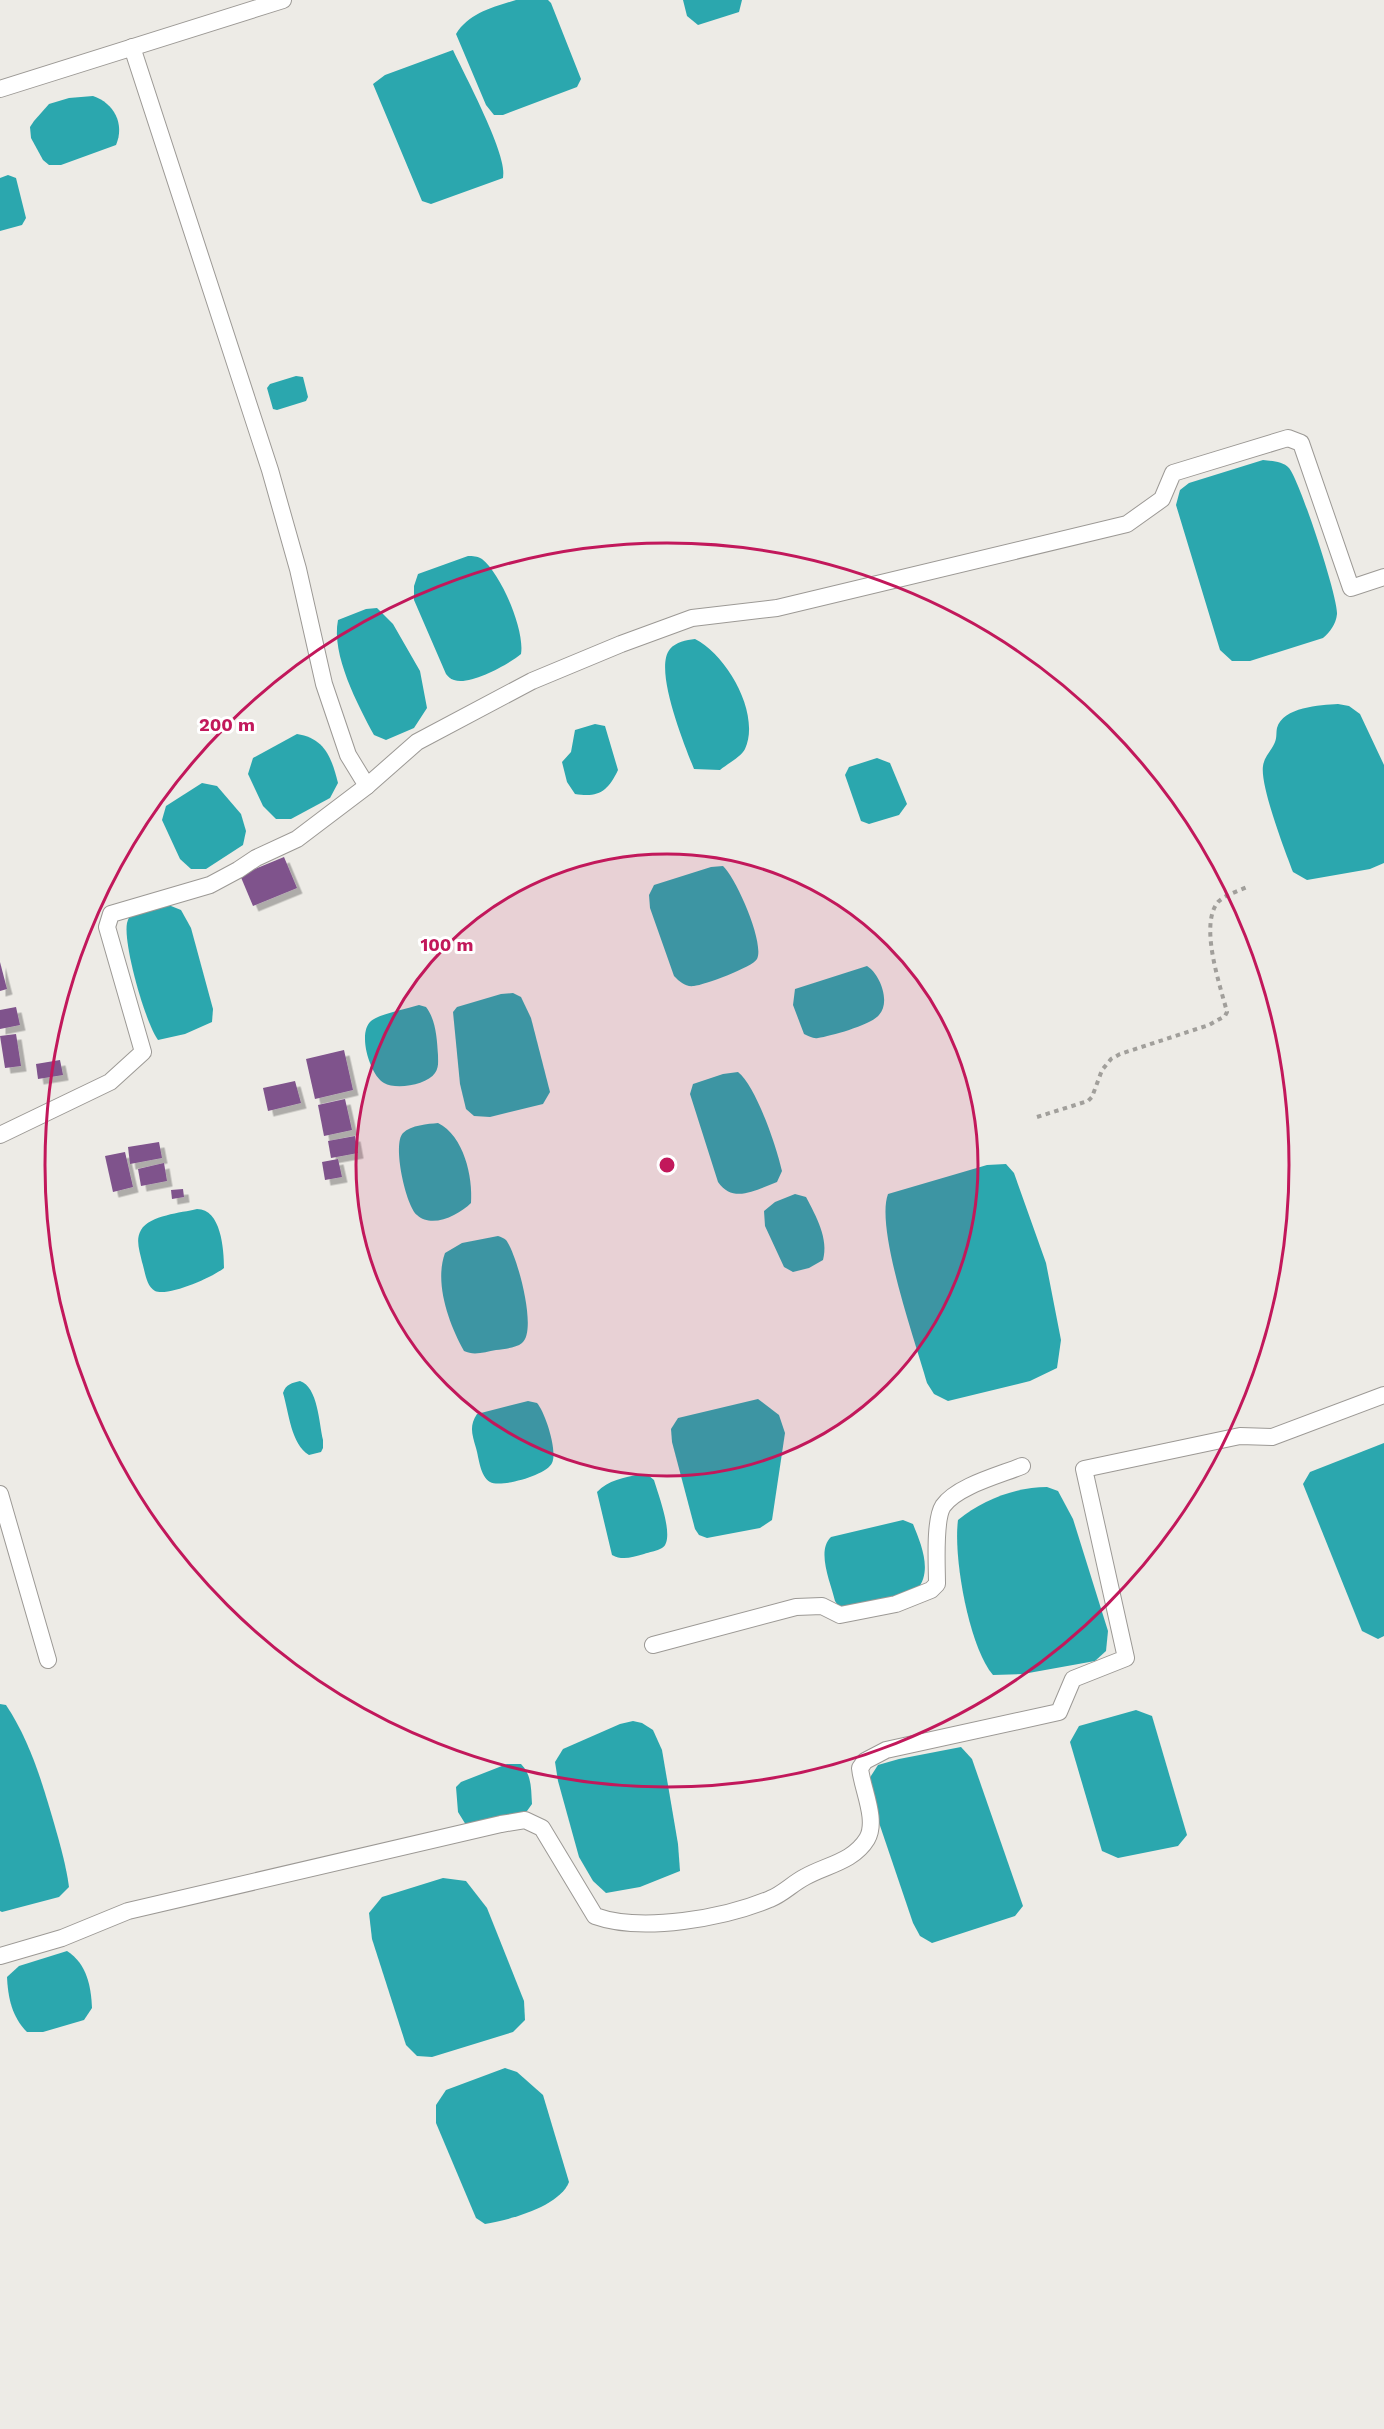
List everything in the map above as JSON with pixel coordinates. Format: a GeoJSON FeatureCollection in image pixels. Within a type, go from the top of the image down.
{"type":"FeatureCollection","features":[{"type":"Feature","properties":{"kind":"street"},"geometry":{"type":"LineString","coordinates":[[0,89],[283,0]]}},
{"type":"Feature","properties":{"kind":"street"},"geometry":{"type":"LineString","coordinates":[[132,47],[270,470],[298,569],[324,684],[348,755],[367,786]]}},
{"type":"Feature","properties":{"kind":"street"},"geometry":{"type":"LineString","coordinates":[[0,1135],[110,1082],[143,1052],[107,927],[111,914],[210,885],[256,858],[297,839],[367,786],[417,742],[464,715],[532,681],[621,644],[693,618],[777,608],[1127,524],[1162,499],[1173,473],[1288,438],[1301,443],[1351,588],[1384,578]]}},
{"type":"Feature","properties":{"kind":"street"},"geometry":{"type":"LineString","coordinates":[[0,1956],[62,1938],[128,1911],[525,1820],[542,1828],[595,1916],[634,1924],[708,1918],[773,1898],[806,1876],[833,1866],[857,1852],[867,1838],[871,1823],[860,1768],[865,1761],[886,1750],[1059,1712],[1073,1679],[1126,1658],[1084,1469],[1240,1436],[1272,1437],[1384,1395]]}},
{"type":"Feature","properties":{"kind":"street"},"geometry":{"type":"LineString","coordinates":[[653,1645],[796,1607],[822,1606],[840,1615],[896,1604],[931,1590],[937,1584],[936,1541],[942,1507],[953,1496],[975,1484],[1022,1466]]}},
{"type":"Feature","properties":{"kind":"street"},"geometry":{"type":"LineString","coordinates":[[0,1494],[48,1660]]}},
{"type":"Feature","properties":{"kind":"path"},"geometry":{"type":"LineString","coordinates":[[1037,1117],[1088,1101],[1092,1097],[1106,1064],[1120,1054],[1209,1025],[1226,1016],[1227,1012],[1211,946],[1212,917],[1214,908],[1221,899],[1247,887]]}},
{"type":"Feature","properties":{"kind":"water"},"geometry":{"type":"Polygon","coordinates":[[[516,0],[548,0],[551,3],[581,79],[577,87],[503,115],[494,115],[486,105],[456,34],[475,16],[490,8],[516,0]]]}},
{"type":"Feature","properties":{"kind":"water"},"geometry":{"type":"Polygon","coordinates":[[[683,0],[742,0],[739,12],[698,25],[687,16],[683,0]]]}},
{"type":"Feature","properties":{"kind":"water"},"geometry":{"type":"Polygon","coordinates":[[[453,50],[493,135],[503,167],[503,178],[431,204],[422,201],[373,84],[385,75],[453,50]]]}},
{"type":"Feature","properties":{"kind":"water"},"geometry":{"type":"Polygon","coordinates":[[[93,96],[107,104],[116,115],[119,129],[116,145],[61,165],[49,165],[43,160],[31,138],[30,127],[49,104],[69,98],[93,96]]]}},
{"type":"Feature","properties":{"kind":"water"},"geometry":{"type":"Polygon","coordinates":[[[8,175],[16,178],[26,218],[22,225],[0,231],[0,178],[8,175]]]}},
{"type":"Feature","properties":{"kind":"water"},"geometry":{"type":"Polygon","coordinates":[[[296,376],[303,377],[308,397],[306,401],[277,410],[273,409],[267,388],[270,384],[296,376]]]}},
{"type":"Feature","properties":{"kind":"water"},"geometry":{"type":"Polygon","coordinates":[[[1263,460],[1284,464],[1294,477],[1325,564],[1337,614],[1332,628],[1323,638],[1250,661],[1232,661],[1220,650],[1176,505],[1180,490],[1189,483],[1263,460]]]}},
{"type":"Feature","properties":{"kind":"water"},"geometry":{"type":"Polygon","coordinates":[[[468,556],[482,559],[504,589],[519,631],[521,654],[489,673],[461,681],[453,680],[446,674],[414,600],[414,586],[418,574],[468,556]]]}},
{"type":"Feature","properties":{"kind":"water"},"geometry":{"type":"Polygon","coordinates":[[[377,608],[393,624],[420,671],[427,708],[414,728],[386,740],[374,735],[347,679],[338,649],[338,620],[366,609],[377,608]]]}},
{"type":"Feature","properties":{"kind":"water"},"geometry":{"type":"Polygon","coordinates":[[[695,639],[719,658],[738,687],[745,703],[749,735],[745,749],[720,770],[694,769],[672,708],[668,690],[665,673],[666,659],[670,649],[678,643],[695,639]]]}},
{"type":"Feature","properties":{"kind":"water"},"geometry":{"type":"Polygon","coordinates":[[[1338,704],[1349,706],[1360,714],[1384,765],[1384,863],[1370,869],[1307,880],[1293,872],[1269,803],[1263,766],[1275,742],[1277,728],[1287,716],[1303,708],[1338,704]]]}},
{"type":"Feature","properties":{"kind":"water"},"geometry":{"type":"Polygon","coordinates":[[[595,724],[605,726],[618,770],[606,788],[597,794],[575,794],[567,782],[562,762],[571,752],[575,730],[595,724]]]}},
{"type":"Feature","properties":{"kind":"water"},"geometry":{"type":"Polygon","coordinates":[[[297,734],[307,736],[321,745],[330,758],[338,783],[330,798],[291,819],[276,819],[263,806],[248,774],[253,758],[297,734]]]}},
{"type":"Feature","properties":{"kind":"water"},"geometry":{"type":"Polygon","coordinates":[[[877,758],[890,763],[907,804],[899,815],[869,824],[861,821],[845,775],[849,767],[877,758]]]}},
{"type":"Feature","properties":{"kind":"water"},"geometry":{"type":"Polygon","coordinates":[[[202,783],[217,786],[241,814],[246,831],[243,845],[206,869],[191,869],[180,859],[162,820],[166,806],[202,783]]]}},
{"type":"Feature","properties":{"kind":"water"},"geometry":{"type":"Polygon","coordinates":[[[723,866],[735,883],[748,911],[757,939],[757,959],[728,975],[699,985],[688,986],[674,976],[650,908],[649,895],[654,885],[711,867],[723,866]]]}},
{"type":"Feature","properties":{"kind":"water"},"geometry":{"type":"Polygon","coordinates":[[[166,904],[181,910],[191,928],[213,1009],[212,1022],[185,1034],[158,1040],[147,1017],[136,983],[128,948],[127,923],[134,911],[166,904]]]}},
{"type":"Feature","properties":{"kind":"water"},"geometry":{"type":"Polygon","coordinates":[[[867,966],[880,982],[884,996],[879,1015],[860,1026],[832,1035],[816,1038],[804,1034],[793,1005],[795,989],[867,966]]]}},
{"type":"Feature","properties":{"kind":"water"},"geometry":{"type":"Polygon","coordinates":[[[513,993],[521,997],[531,1018],[550,1092],[543,1104],[490,1117],[474,1116],[466,1109],[460,1084],[453,1012],[457,1007],[501,994],[513,993]]]}},
{"type":"Feature","properties":{"kind":"water"},"geometry":{"type":"Polygon","coordinates":[[[419,1005],[426,1007],[434,1024],[438,1055],[436,1071],[425,1081],[411,1085],[396,1086],[384,1083],[374,1072],[367,1054],[365,1035],[367,1027],[371,1021],[380,1016],[419,1005]]]}},
{"type":"Feature","properties":{"kind":"water"},"geometry":{"type":"Polygon","coordinates":[[[738,1072],[745,1079],[759,1103],[782,1171],[777,1182],[738,1194],[724,1189],[718,1182],[690,1094],[693,1084],[723,1074],[738,1072]]]}},
{"type":"Feature","properties":{"kind":"water"},"geometry":{"type":"Polygon","coordinates":[[[438,1123],[454,1137],[465,1158],[470,1181],[471,1203],[453,1216],[430,1221],[417,1215],[409,1200],[402,1175],[399,1149],[400,1139],[406,1130],[420,1125],[438,1123]]]}},
{"type":"Feature","properties":{"kind":"water"},"geometry":{"type":"Polygon","coordinates":[[[1006,1164],[1014,1173],[1046,1263],[1061,1340],[1057,1368],[1030,1381],[948,1401],[934,1394],[927,1383],[906,1315],[887,1233],[885,1211],[888,1194],[987,1165],[1006,1164]]]}},
{"type":"Feature","properties":{"kind":"water"},"geometry":{"type":"Polygon","coordinates":[[[795,1194],[806,1197],[814,1212],[823,1236],[824,1252],[823,1260],[809,1268],[793,1272],[784,1267],[765,1226],[764,1211],[775,1202],[795,1194]]]}},
{"type":"Feature","properties":{"kind":"water"},"geometry":{"type":"Polygon","coordinates":[[[197,1209],[211,1216],[220,1231],[224,1268],[201,1281],[180,1289],[155,1291],[148,1282],[140,1254],[138,1242],[141,1230],[158,1218],[197,1209]]]}},
{"type":"Feature","properties":{"kind":"water"},"geometry":{"type":"Polygon","coordinates":[[[498,1236],[506,1240],[511,1248],[520,1276],[527,1309],[526,1336],[522,1343],[513,1347],[480,1353],[464,1351],[448,1316],[442,1290],[441,1277],[445,1253],[462,1243],[498,1236]]]}},
{"type":"Feature","properties":{"kind":"water"},"geometry":{"type":"Polygon","coordinates":[[[300,1381],[311,1390],[319,1415],[323,1440],[321,1452],[309,1455],[294,1436],[283,1393],[292,1383],[300,1381]]]}},
{"type":"Feature","properties":{"kind":"water"},"geometry":{"type":"Polygon","coordinates":[[[758,1399],[779,1415],[785,1433],[772,1520],[760,1528],[707,1538],[699,1535],[695,1529],[672,1442],[671,1429],[678,1418],[758,1399]]]}},
{"type":"Feature","properties":{"kind":"water"},"geometry":{"type":"Polygon","coordinates":[[[528,1401],[537,1403],[547,1423],[552,1441],[552,1463],[548,1468],[533,1476],[513,1482],[490,1482],[482,1471],[473,1438],[474,1418],[477,1414],[528,1401]]]}},
{"type":"Feature","properties":{"kind":"water"},"geometry":{"type":"Polygon","coordinates":[[[1384,1443],[1384,1636],[1378,1639],[1362,1631],[1303,1484],[1310,1472],[1384,1443]]]}},
{"type":"Feature","properties":{"kind":"water"},"geometry":{"type":"Polygon","coordinates":[[[640,1474],[648,1475],[654,1480],[665,1516],[666,1543],[660,1549],[644,1554],[628,1558],[616,1557],[612,1555],[597,1492],[611,1482],[640,1474]]]}},
{"type":"Feature","properties":{"kind":"water"},"geometry":{"type":"Polygon","coordinates":[[[1047,1487],[1058,1491],[1073,1519],[1108,1631],[1106,1651],[1095,1661],[1023,1674],[993,1675],[984,1662],[977,1644],[965,1601],[958,1556],[958,1520],[978,1506],[1000,1496],[1023,1489],[1047,1487]]]}},
{"type":"Feature","properties":{"kind":"water"},"geometry":{"type":"Polygon","coordinates":[[[903,1520],[913,1524],[924,1557],[924,1574],[917,1590],[857,1606],[842,1607],[839,1605],[835,1601],[825,1559],[825,1550],[831,1537],[903,1520]]]}},
{"type":"Feature","properties":{"kind":"water"},"geometry":{"type":"Polygon","coordinates":[[[0,1704],[6,1705],[22,1733],[34,1762],[65,1863],[69,1887],[59,1897],[2,1912],[0,1911],[0,1704]]]}},
{"type":"Feature","properties":{"kind":"water"},"geometry":{"type":"Polygon","coordinates":[[[1136,1710],[1152,1716],[1187,1835],[1178,1846],[1118,1858],[1102,1851],[1070,1742],[1079,1726],[1136,1710]]]}},
{"type":"Feature","properties":{"kind":"water"},"geometry":{"type":"Polygon","coordinates":[[[633,1721],[642,1723],[653,1730],[662,1750],[678,1844],[680,1871],[640,1887],[606,1893],[593,1881],[579,1857],[555,1762],[563,1749],[620,1724],[633,1721]]]}},
{"type":"Feature","properties":{"kind":"water"},"geometry":{"type":"Polygon","coordinates":[[[961,1747],[972,1759],[1023,1906],[1015,1916],[932,1943],[920,1936],[913,1923],[873,1805],[869,1779],[878,1765],[961,1747]]]}},
{"type":"Feature","properties":{"kind":"water"},"geometry":{"type":"Polygon","coordinates":[[[507,1764],[521,1764],[525,1768],[530,1782],[532,1804],[527,1811],[466,1825],[458,1812],[456,1787],[461,1782],[507,1764]]]}},
{"type":"Feature","properties":{"kind":"water"},"geometry":{"type":"Polygon","coordinates":[[[443,1878],[466,1881],[487,1908],[524,2001],[525,2020],[513,2032],[432,2057],[417,2056],[406,2045],[372,1939],[369,1913],[382,1897],[443,1878]]]}},
{"type":"Feature","properties":{"kind":"water"},"geometry":{"type":"Polygon","coordinates":[[[67,1951],[79,1962],[87,1976],[92,2008],[84,2020],[43,2032],[27,2032],[12,2007],[7,1977],[19,1966],[67,1951]]]}},
{"type":"Feature","properties":{"kind":"water"},"geometry":{"type":"Polygon","coordinates":[[[505,2068],[517,2072],[543,2095],[569,2182],[564,2191],[545,2205],[520,2215],[485,2224],[476,2218],[436,2123],[436,2105],[446,2090],[505,2068]]]}},
{"type":"Feature","properties":{"kind":"building"},"geometry":{"type":"Polygon","coordinates":[[[284,857],[297,888],[253,906],[240,875],[284,857]]]}},
{"type":"Feature","properties":{"kind":"building"},"geometry":{"type":"Polygon","coordinates":[[[0,962],[7,989],[0,991],[0,962]]]}},
{"type":"Feature","properties":{"kind":"building"},"geometry":{"type":"Polygon","coordinates":[[[16,1007],[20,1025],[0,1029],[0,1010],[16,1007]]]}},
{"type":"Feature","properties":{"kind":"building"},"geometry":{"type":"Polygon","coordinates":[[[16,1034],[21,1066],[5,1068],[0,1036],[16,1034]]]}},
{"type":"Feature","properties":{"kind":"building"},"geometry":{"type":"Polygon","coordinates":[[[344,1050],[353,1090],[315,1099],[306,1059],[344,1050]]]}},
{"type":"Feature","properties":{"kind":"building"},"geometry":{"type":"Polygon","coordinates":[[[60,1060],[63,1075],[38,1079],[36,1064],[60,1060]]]}},
{"type":"Feature","properties":{"kind":"building"},"geometry":{"type":"Polygon","coordinates":[[[295,1081],[301,1103],[268,1111],[263,1088],[295,1081]]]}},
{"type":"Feature","properties":{"kind":"building"},"geometry":{"type":"Polygon","coordinates":[[[345,1099],[352,1130],[324,1136],[318,1105],[345,1099]]]}},
{"type":"Feature","properties":{"kind":"building"},"geometry":{"type":"Polygon","coordinates":[[[355,1136],[358,1153],[331,1158],[328,1141],[355,1136]]]}},
{"type":"Feature","properties":{"kind":"building"},"geometry":{"type":"Polygon","coordinates":[[[159,1142],[162,1158],[130,1164],[128,1147],[159,1142]]]}},
{"type":"Feature","properties":{"kind":"building"},"geometry":{"type":"Polygon","coordinates":[[[125,1152],[133,1187],[113,1192],[105,1156],[125,1152]]]}},
{"type":"Feature","properties":{"kind":"building"},"geometry":{"type":"Polygon","coordinates":[[[338,1159],[342,1177],[325,1180],[322,1162],[338,1159]]]}},
{"type":"Feature","properties":{"kind":"building"},"geometry":{"type":"Polygon","coordinates":[[[164,1163],[167,1181],[141,1186],[138,1169],[164,1163]]]}},
{"type":"Feature","properties":{"kind":"building"},"geometry":{"type":"Polygon","coordinates":[[[183,1189],[184,1197],[172,1199],[171,1190],[183,1189]]]}}]}
